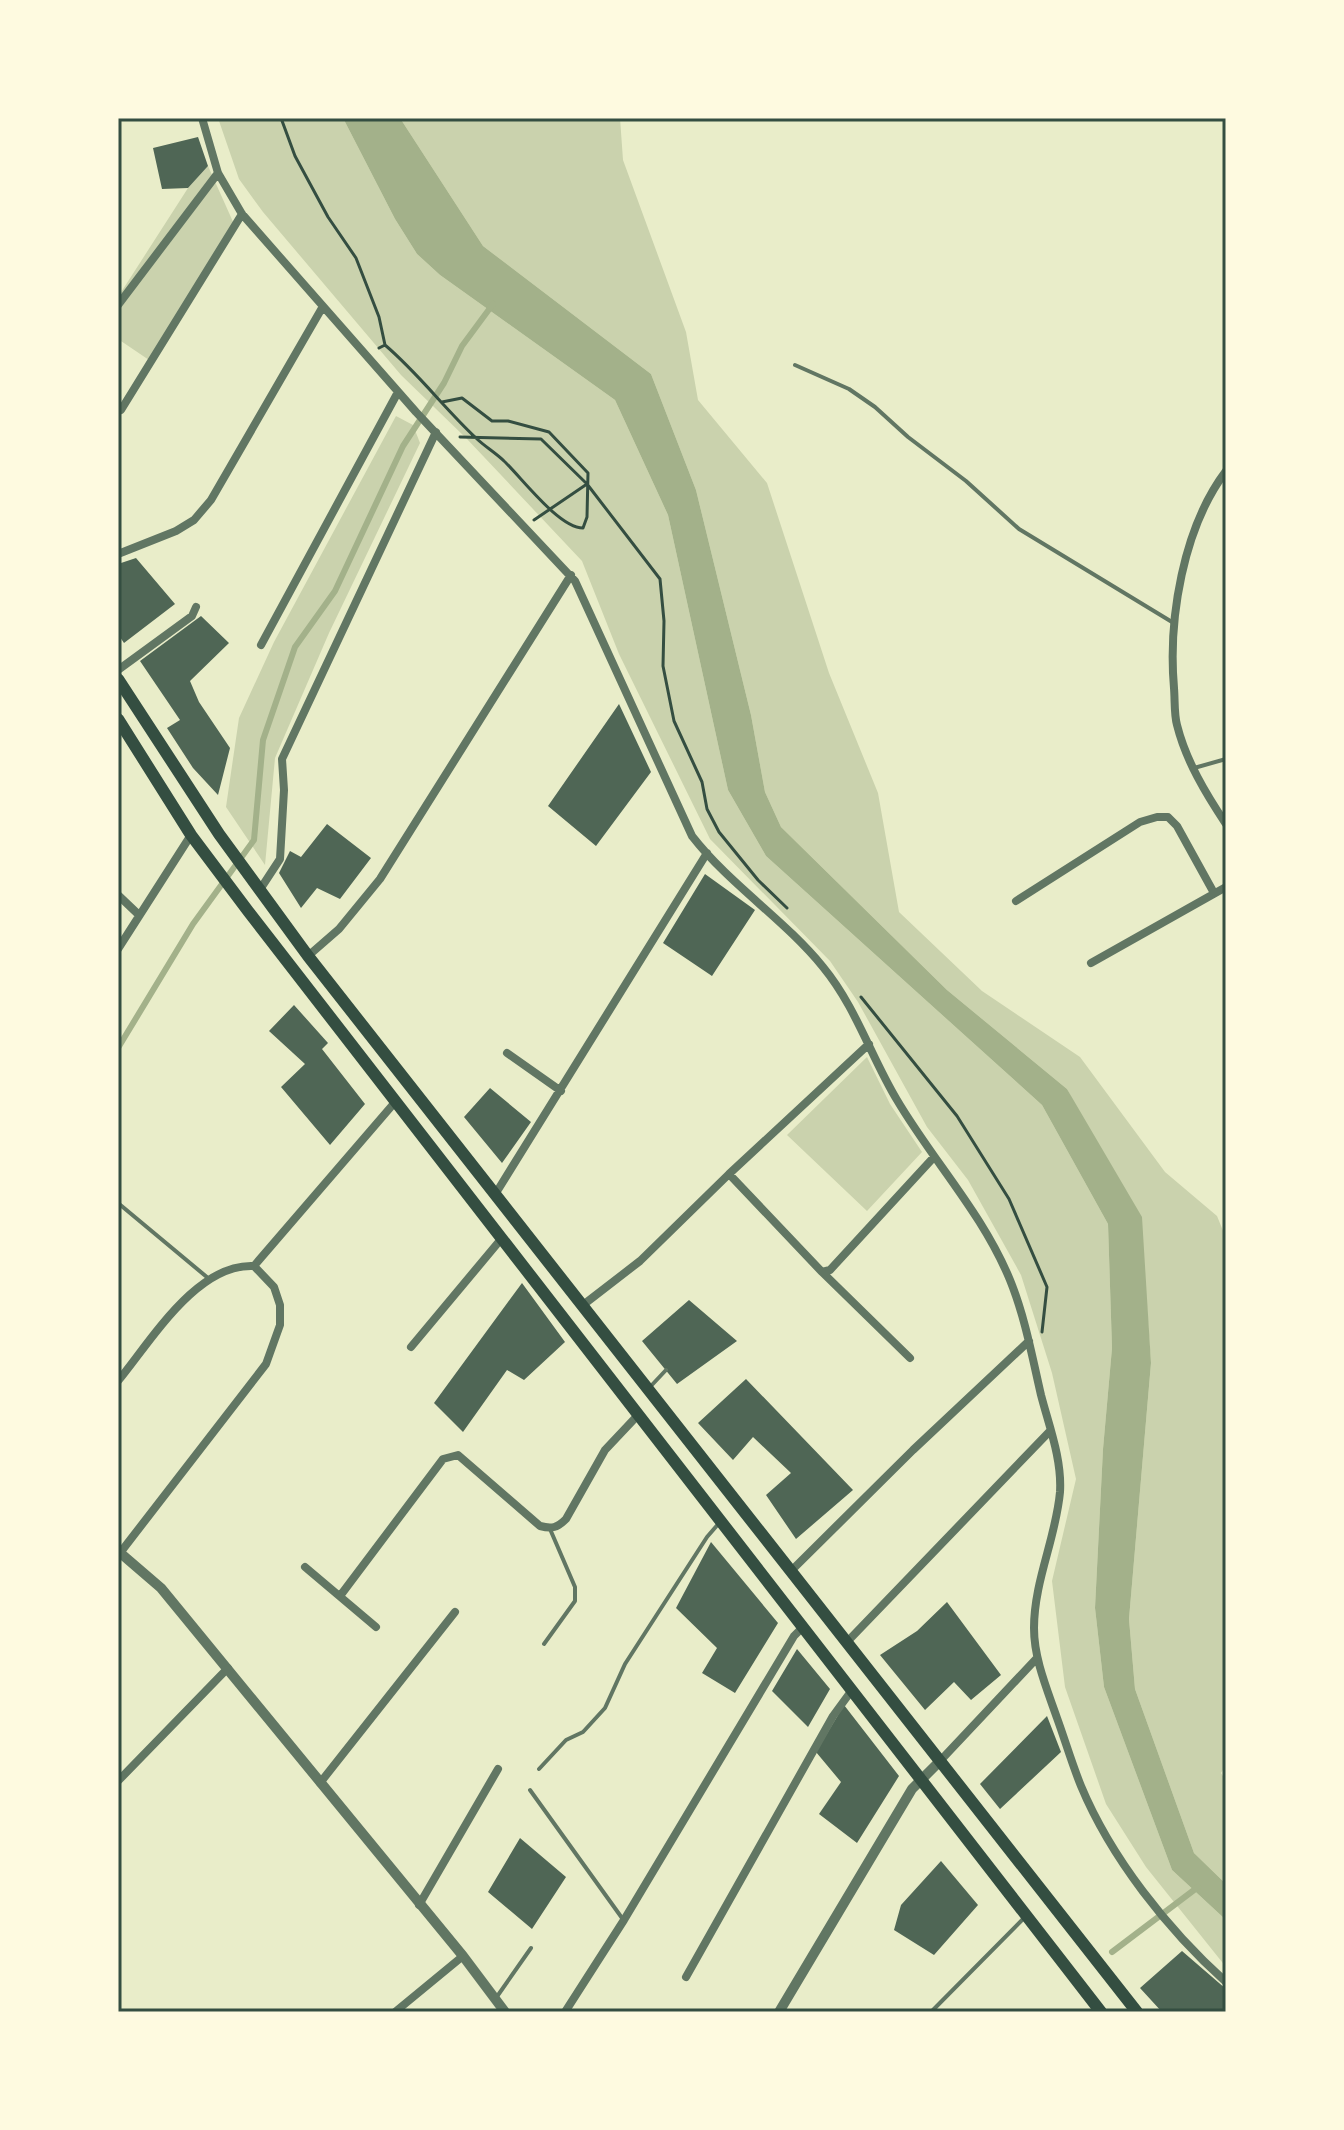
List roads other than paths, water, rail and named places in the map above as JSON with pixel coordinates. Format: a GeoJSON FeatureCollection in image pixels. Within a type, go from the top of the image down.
{"type":"FeatureCollection","features":[{"type":"Feature","properties":{"kind":"main road"},"geometry":{"type":"LineString","coordinates":[[118,679],[219,834],[308,956],[1137,2012]]}},
{"type":"Feature","properties":{"kind":"main road"},"geometry":{"type":"LineString","coordinates":[[118,719],[191,835],[248,911],[1099,2011]]}},
{"type":"Feature","properties":{"kind":"street"},"geometry":{"type":"LineString","coordinates":[[202,118],[218,173],[242,214],[416,412],[571,575],[692,836],[798,938],[825,969],[848,1003],[896,1099],[998,1255],[1010,1281],[1029,1341],[1058,1455],[1060,1490],[1035,1607],[1033,1631],[1037,1658],[1082,1788],[1099,1822],[1167,1922],[1193,1953],[1226,1982]]}},
{"type":"Feature","properties":{"kind":"street"},"geometry":{"type":"LineString","coordinates":[[118,305],[218,173]]}},
{"type":"Feature","properties":{"kind":"street"},"geometry":{"type":"LineString","coordinates":[[121,410],[242,214]]}},
{"type":"Feature","properties":{"kind":"street"},"geometry":{"type":"LineString","coordinates":[[118,554],[176,531],[194,520],[211,500],[322,308]]}},
{"type":"Feature","properties":{"kind":"street"},"geometry":{"type":"LineString","coordinates":[[261,645],[398,392]]}},
{"type":"Feature","properties":{"kind":"street"},"geometry":{"type":"LineString","coordinates":[[259,891],[280,859],[284,790],[282,759],[436,432]]}},
{"type":"Feature","properties":{"kind":"street"},"geometry":{"type":"LineString","coordinates":[[1226,471],[1189,546],[1177,594],[1171,656],[1177,724],[1193,768],[1226,824]]}},
{"type":"Feature","properties":{"kind":"street"},"geometry":{"type":"LineString","coordinates":[[308,956],[339,929],[380,879],[571,575]]}},
{"type":"Feature","properties":{"kind":"street"},"geometry":{"type":"LineString","coordinates":[[118,670],[192,616],[196,607]]}},
{"type":"Feature","properties":{"kind":"street"},"geometry":{"type":"LineString","coordinates":[[1016,901],[1140,822],[1157,817],[1168,817],[1177,826],[1214,893]]}},
{"type":"Feature","properties":{"kind":"street"},"geometry":{"type":"LineString","coordinates":[[118,949],[191,835]]}},
{"type":"Feature","properties":{"kind":"street"},"geometry":{"type":"LineString","coordinates":[[496,1193],[707,853]]}},
{"type":"Feature","properties":{"kind":"street"},"geometry":{"type":"LineString","coordinates":[[1091,963],[1226,887]]}},
{"type":"Feature","properties":{"kind":"street"},"geometry":{"type":"LineString","coordinates":[[118,895],[139,915]]}},
{"type":"Feature","properties":{"kind":"street"},"geometry":{"type":"LineString","coordinates":[[583,1305],[640,1261],[869,1044]]}},
{"type":"Feature","properties":{"kind":"street"},"geometry":{"type":"LineString","coordinates":[[507,1053],[561,1091]]}},
{"type":"Feature","properties":{"kind":"street"},"geometry":{"type":"LineString","coordinates":[[254,1266],[396,1101]]}},
{"type":"Feature","properties":{"kind":"street"},"geometry":{"type":"LineString","coordinates":[[822,1272],[830,1270],[934,1157]]}},
{"type":"Feature","properties":{"kind":"street"},"geometry":{"type":"LineString","coordinates":[[729,1174],[822,1272],[910,1358]]}},
{"type":"Feature","properties":{"kind":"street"},"geometry":{"type":"LineString","coordinates":[[411,1347],[502,1238]]}},
{"type":"Feature","properties":{"kind":"street"},"geometry":{"type":"LineString","coordinates":[[118,1381],[178,1308],[208,1278],[242,1266],[254,1266],[274,1287],[280,1305],[280,1325],[266,1364],[119,1552],[161,1588],[463,1956],[505,2012]]}},
{"type":"Feature","properties":{"kind":"street"},"geometry":{"type":"LineString","coordinates":[[791,1571],[1029,1341]]}},
{"type":"Feature","properties":{"kind":"street"},"geometry":{"type":"LineString","coordinates":[[340,1596],[443,1459],[458,1455],[540,1526],[550,1529],[566,1519],[605,1450],[638,1415]]}},
{"type":"Feature","properties":{"kind":"street"},"geometry":{"type":"LineString","coordinates":[[847,1642],[1050,1431]]}},
{"type":"Feature","properties":{"kind":"street"},"geometry":{"type":"LineString","coordinates":[[305,1567],[376,1627]]}},
{"type":"Feature","properties":{"kind":"street"},"geometry":{"type":"LineString","coordinates":[[320,1783],[455,1612]]}},
{"type":"Feature","properties":{"kind":"street"},"geometry":{"type":"LineString","coordinates":[[565,2012],[624,1920],[794,1636],[803,1627]]}},
{"type":"Feature","properties":{"kind":"street"},"geometry":{"type":"LineString","coordinates":[[779,2012],[902,1804],[920,1779],[1037,1658]]}},
{"type":"Feature","properties":{"kind":"street"},"geometry":{"type":"LineString","coordinates":[[118,1781],[228,1668]]}},
{"type":"Feature","properties":{"kind":"street"},"geometry":{"type":"LineString","coordinates":[[686,1977],[833,1716],[852,1690]]}},
{"type":"Feature","properties":{"kind":"street"},"geometry":{"type":"LineString","coordinates":[[419,1905],[498,1769]]}},
{"type":"Feature","properties":{"kind":"street"},"geometry":{"type":"LineString","coordinates":[[395,2012],[463,1956]]}},
{"type":"Feature","properties":{"kind":"lane"},"geometry":{"type":"LineString","coordinates":[[795,365],[849,389],[966,481],[1019,529],[1174,623]]}},
{"type":"Feature","properties":{"kind":"lane"},"geometry":{"type":"LineString","coordinates":[[1193,768],[1226,759]]}},
{"type":"Feature","properties":{"kind":"lane"},"geometry":{"type":"LineString","coordinates":[[118,1203],[208,1278]]}},
{"type":"Feature","properties":{"kind":"lane"},"geometry":{"type":"LineString","coordinates":[[649,1389],[666,1370]]}},
{"type":"Feature","properties":{"kind":"lane"},"geometry":{"type":"LineString","coordinates":[[539,1769],[566,1740],[583,1732],[605,1708],[625,1664],[707,1537],[721,1521]]}},
{"type":"Feature","properties":{"kind":"lane"},"geometry":{"type":"LineString","coordinates":[[544,1644],[575,1601],[575,1587],[550,1529]]}},
{"type":"Feature","properties":{"kind":"lane"},"geometry":{"type":"LineString","coordinates":[[530,1790],[624,1920]]}},
{"type":"Feature","properties":{"kind":"lane"},"geometry":{"type":"LineString","coordinates":[[931,2012],[1026,1915]]}},
{"type":"Feature","properties":{"kind":"lane"},"geometry":{"type":"LineString","coordinates":[[495,1999],[531,1948]]}},
{"type":"Feature","properties":{"kind":"waterway"},"geometry":{"type":"LineString","coordinates":[[118,1048],[193,924],[254,840],[263,740],[295,647],[335,591],[403,446],[444,383],[462,346],[493,304]]}},
{"type":"Feature","properties":{"kind":"waterway"},"geometry":{"type":"LineString","coordinates":[[1112,1952],[1198,1887]]}}]}
